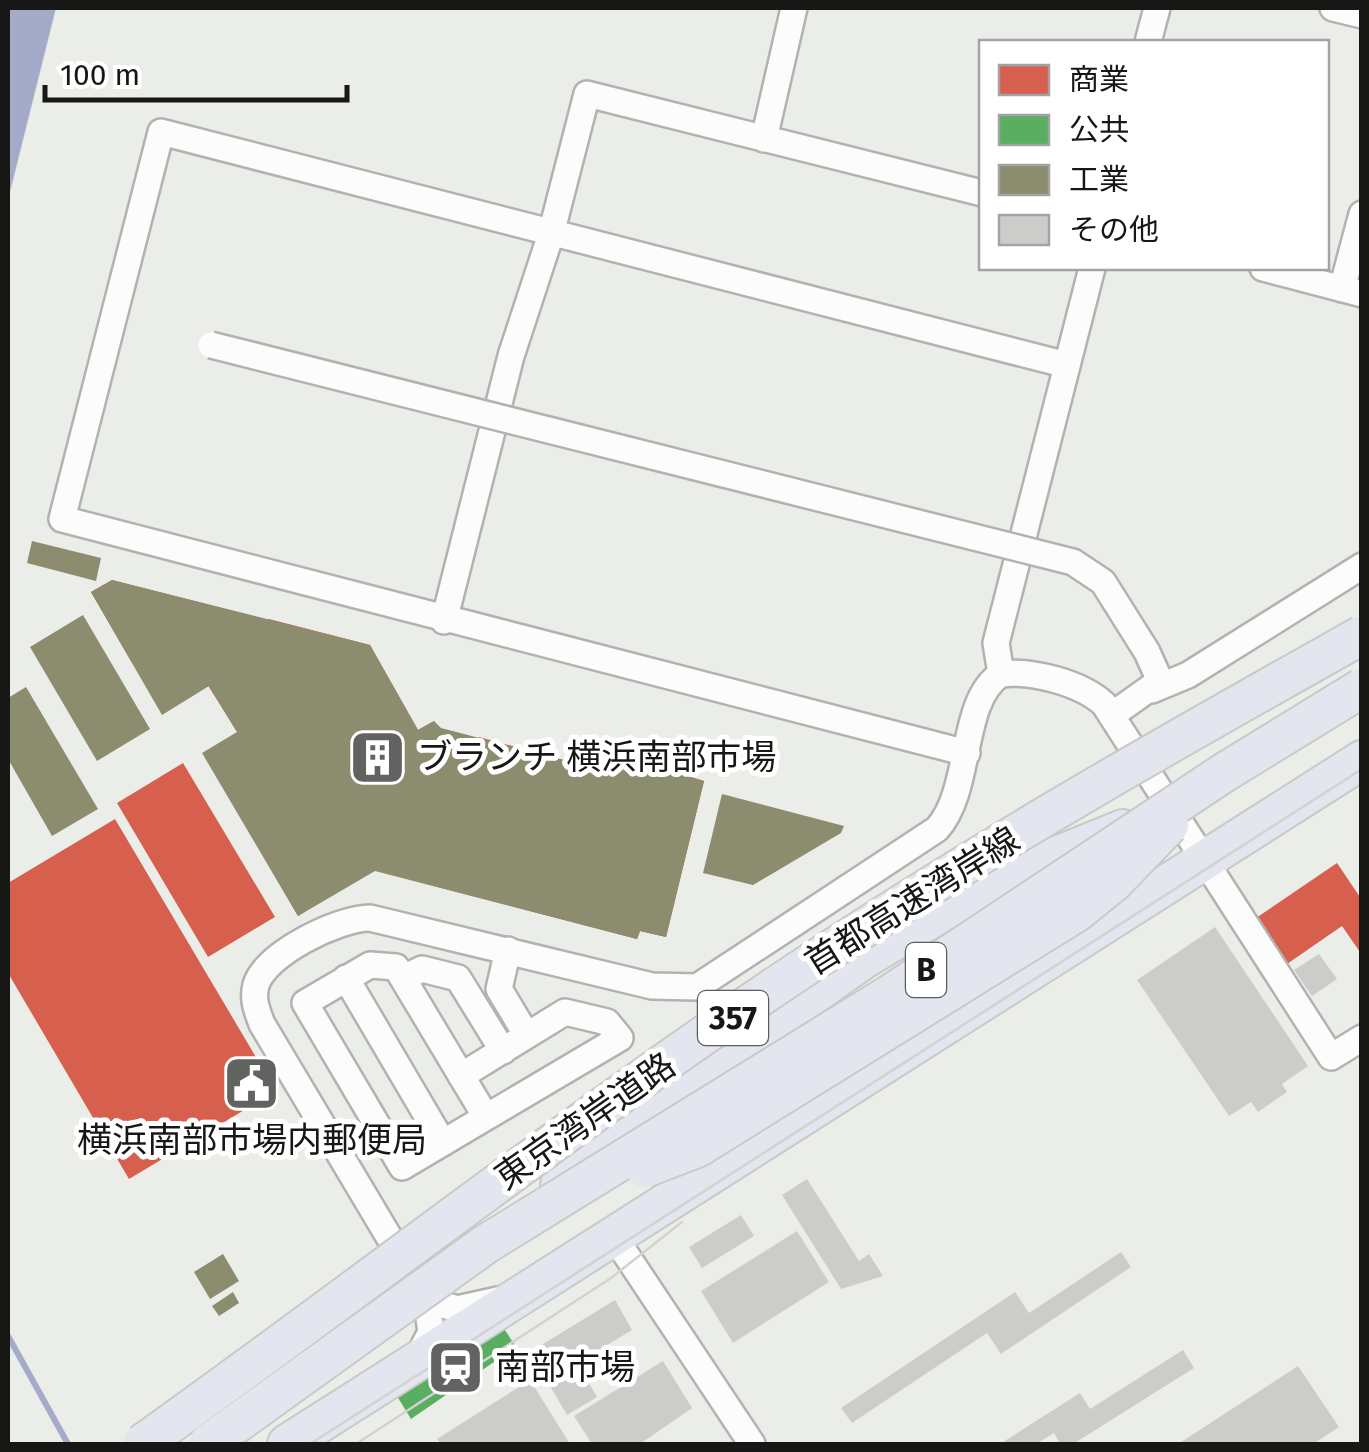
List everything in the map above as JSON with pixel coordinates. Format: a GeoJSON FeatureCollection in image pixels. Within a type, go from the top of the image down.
{"type":"FeatureCollection","features":[{"type":"Feature","properties":{"kind":"highway","name":"東京湾岸道路"},"geometry":{"type":"LineString","coordinates":[[132,1444],[568,1130],[834,949],[1142,760],[1362,635]]}},
{"type":"Feature","properties":{"kind":"highway","name":"首都高速湾岸線"},"geometry":{"type":"LineString","coordinates":[[142,1444],[624,1091],[836,946],[1028,828],[1362,635]]}},
{"type":"Feature","properties":{"kind":"highway","name":"首都高速湾岸線"},"geometry":{"type":"LineString","coordinates":[[208,1444],[546,1203],[631,1158],[889,995],[1224,772],[1362,688]]}},
{"type":"Feature","properties":{"kind":"highway"},"geometry":{"type":"LineString","coordinates":[[631,1158],[699,1102],[1010,896],[1262,748]]}},
{"type":"Feature","properties":{"kind":"highway"},"geometry":{"type":"LineString","coordinates":[[288,1444],[1362,760]]}},
{"type":"Feature","properties":{"kind":"highway"},"geometry":{"type":"LineString","coordinates":[[631,1158],[749,1104],[1067,898],[1184,808],[1224,772]]}},
{"type":"Feature","properties":{"kind":"highway"},"geometry":{"type":"LineString","coordinates":[[546,1203],[697,1148],[906,1020],[1077,912],[1148,851],[1184,808]]}},
{"type":"Feature","properties":{"kind":"highway"},"geometry":{"type":"LineString","coordinates":[[546,1203],[682,1088],[864,959],[990,883],[1130,826]]}},
{"type":"Feature","properties":{"kind":"street"},"geometry":{"type":"LineString","coordinates":[[764,138],[794,8]]}},
{"type":"Feature","properties":{"kind":"street"},"geometry":{"type":"LineString","coordinates":[[1148,40],[1156,8]]}},
{"type":"Feature","properties":{"kind":"street"},"geometry":{"type":"LineString","coordinates":[[1333,8],[1362,15]]}},
{"type":"Feature","properties":{"kind":"street"},"geometry":{"type":"LineString","coordinates":[[444,621],[511,356],[551,234],[587,94],[979,192]]}},
{"type":"Feature","properties":{"kind":"street"},"geometry":{"type":"LineString","coordinates":[[967,753],[444,621],[62,519],[161,132],[1067,365]]}},
{"type":"Feature","properties":{"kind":"street"},"geometry":{"type":"LineString","coordinates":[[1270,270],[1352,292],[1362,214]]}},
{"type":"Feature","properties":{"kind":"street"},"geometry":{"type":"LineString","coordinates":[[1001,674],[996,643],[1091,270]]}},
{"type":"Feature","properties":{"kind":"street"},"geometry":{"type":"LineString","coordinates":[[211,345],[1073,562],[1103,582],[1147,652],[1160,676],[1152,690]]}},
{"type":"Feature","properties":{"kind":"street"},"geometry":{"type":"LineString","coordinates":[[1112,715],[1152,690],[1188,676],[1362,566]]}},
{"type":"Feature","properties":{"kind":"street"},"geometry":{"type":"LineString","coordinates":[[414,1364],[431,1332],[426,1299],[262,1024],[254,996],[256,983],[270,963],[327,928],[355,918],[384,919],[670,990],[697,988],[924,840],[948,816],[985,689],[1001,674],[1022,673],[1086,691],[1112,715],[1331,1057],[1360,1043]]}},
{"type":"Feature","properties":{"kind":"street"},"geometry":{"type":"LineString","coordinates":[[496,947],[477,976],[515,1043]]}},
{"type":"Feature","properties":{"kind":"street"},"geometry":{"type":"LineString","coordinates":[[461,1076],[569,1012],[607,1022],[620,1038],[486,1118],[443,1142],[402,1167],[305,1002],[374,964],[393,966],[486,1118]]}},
{"type":"Feature","properties":{"kind":"street"},"geometry":{"type":"LineString","coordinates":[[403,978],[422,968],[458,978],[515,1043]]}},
{"type":"Feature","properties":{"kind":"street"},"geometry":{"type":"LineString","coordinates":[[346,978],[443,1142]]}},
{"type":"Feature","properties":{"kind":"street"},"geometry":{"type":"LineString","coordinates":[[613,1235],[752,1444]]}},
{"type":"Feature","properties":{"kind":"street"},"geometry":{"type":"LineString","coordinates":[[426,1299],[448,1308],[469,1308],[526,1292]]}},
{"type":"Feature","properties":{"kind":"water"},"geometry":{"type":"Polygon","coordinates":[[[8,8],[56,8],[8,200],[8,8]]]}},
{"type":"Feature","properties":{"kind":"building: 商業"},"geometry":{"type":"Polygon","coordinates":[[[112,580],[221,608],[131,661],[91,592],[112,580]]]}},
{"type":"Feature","properties":{"kind":"building: 商業","name":"ブランチ 横浜南部市場"},"geometry":{"type":"Polygon","coordinates":[[[269,619],[370,645],[418,730],[434,721],[468,778],[479,737],[575,763],[598,766],[638,761],[704,781],[666,937],[640,931],[637,939],[438,887],[458,814],[298,916],[214,772],[249,751],[194,663],[269,619]]]}},
{"type":"Feature","properties":{"kind":"building: 商業"},"geometry":{"type":"Polygon","coordinates":[[[183,763],[275,917],[208,957],[117,803],[183,763]]]}},
{"type":"Feature","properties":{"kind":"building: 商業"},"geometry":{"type":"Polygon","coordinates":[[[115,819],[276,1091],[129,1179],[8,973],[8,883],[115,819]]]}},
{"type":"Feature","properties":{"kind":"building: 商業"},"geometry":{"type":"Polygon","coordinates":[[[1337,863],[1362,900],[1362,955],[1342,926],[1287,964],[1256,918],[1337,863]]]}},
{"type":"Feature","properties":{"kind":"building: 公共","name":"南部市場"},"geometry":{"type":"Polygon","coordinates":[[[497,1318],[516,1347],[411,1419],[392,1388],[497,1318]]]}},
{"type":"Feature","properties":{"kind":"building: 工業"},"geometry":{"type":"Polygon","coordinates":[[[32,541],[101,558],[96,581],[27,563],[32,541]]]}},
{"type":"Feature","properties":{"kind":"building: 工業","name":"ブランチ 横浜南部市場"},"geometry":{"type":"Polygon","coordinates":[[[112,580],[370,645],[418,730],[434,721],[441,728],[575,763],[598,766],[638,761],[704,781],[666,937],[640,931],[637,939],[375,871],[298,916],[202,753],[237,732],[209,686],[162,715],[91,592],[112,580]]]}},
{"type":"Feature","properties":{"kind":"building: 工業"},"geometry":{"type":"Polygon","coordinates":[[[83,615],[150,729],[97,761],[30,647],[83,615]]]}},
{"type":"Feature","properties":{"kind":"building: 工業"},"geometry":{"type":"Polygon","coordinates":[[[26,687],[98,809],[52,836],[8,759],[8,698],[26,687]]]}},
{"type":"Feature","properties":{"kind":"building: 工業"},"geometry":{"type":"Polygon","coordinates":[[[722,794],[844,826],[841,833],[753,885],[703,873],[722,794]]]}},
{"type":"Feature","properties":{"kind":"building: 工業"},"geometry":{"type":"Polygon","coordinates":[[[223,1254],[239,1281],[210,1299],[194,1272],[223,1254]]]}},
{"type":"Feature","properties":{"kind":"building: 工業"},"geometry":{"type":"Polygon","coordinates":[[[233,1292],[239,1303],[219,1316],[212,1306],[233,1292]]]}},
{"type":"Feature","properties":{"kind":"building: その他"},"geometry":{"type":"Polygon","coordinates":[[[1215,927],[1308,1066],[1282,1084],[1287,1092],[1258,1112],[1251,1102],[1229,1116],[1137,980],[1215,927]]]}},
{"type":"Feature","properties":{"kind":"building: その他"},"geometry":{"type":"Polygon","coordinates":[[[1319,954],[1337,979],[1312,996],[1294,970],[1319,954]]]}},
{"type":"Feature","properties":{"kind":"building: その他"},"geometry":{"type":"Polygon","coordinates":[[[807,1179],[859,1261],[869,1254],[883,1276],[841,1289],[782,1195],[807,1179]]]}},
{"type":"Feature","properties":{"kind":"building: その他"},"geometry":{"type":"Polygon","coordinates":[[[741,1215],[754,1236],[702,1268],[689,1247],[741,1215]]]}},
{"type":"Feature","properties":{"kind":"building: その他"},"geometry":{"type":"Polygon","coordinates":[[[797,1231],[829,1282],[733,1343],[701,1291],[797,1231]]]}},
{"type":"Feature","properties":{"kind":"building: その他"},"geometry":{"type":"Polygon","coordinates":[[[1121,1252],[1131,1267],[1001,1354],[987,1333],[852,1423],[841,1408],[1015,1292],[1029,1313],[1121,1252]]]}},
{"type":"Feature","properties":{"kind":"building: その他"},"geometry":{"type":"Polygon","coordinates":[[[615,1300],[632,1330],[577,1363],[597,1397],[567,1415],[530,1352],[615,1300]]]}},
{"type":"Feature","properties":{"kind":"building: その他"},"geometry":{"type":"Polygon","coordinates":[[[1183,1350],[1194,1368],[1073,1444],[1060,1444],[1054,1433],[1036,1444],[1000,1444],[1080,1393],[1090,1409],[1183,1350]]]}},
{"type":"Feature","properties":{"kind":"building: その他"},"geometry":{"type":"Polygon","coordinates":[[[663,1361],[692,1408],[640,1444],[592,1444],[574,1416],[663,1361]]]}},
{"type":"Feature","properties":{"kind":"building: その他"},"geometry":{"type":"Polygon","coordinates":[[[1298,1366],[1339,1427],[1313,1444],[1178,1444],[1298,1366]]]}},
{"type":"Feature","properties":{"kind":"building: その他"},"geometry":{"type":"Polygon","coordinates":[[[530,1380],[570,1444],[441,1444],[437,1439],[530,1380]]]}},
{"type":"Feature","properties":{"kind":"waterway"},"geometry":{"type":"LineString","coordinates":[[8,1336],[68,1444]]}},
{"type":"Feature","properties":{"kind":"tram line"},"geometry":{"type":"LineString","coordinates":[[310,1444],[1362,769]]}},
{"type":"Feature","properties":{"kind":"tram line"},"geometry":{"type":"LineString","coordinates":[[356,1444],[611,1278],[682,1222]]}},
{"type":"Feature","properties":{"kind":"place","name":"ブランチ 横浜南部市場"},"geometry":{"type":"Point","coordinates":[378,757]}},
{"type":"Feature","properties":{"kind":"place","name":"横浜南部市場内郵便局"},"geometry":{"type":"Point","coordinates":[252,1084]}},
{"type":"Feature","properties":{"kind":"place","name":"南部市場"},"geometry":{"type":"Point","coordinates":[456,1367]}}]}
